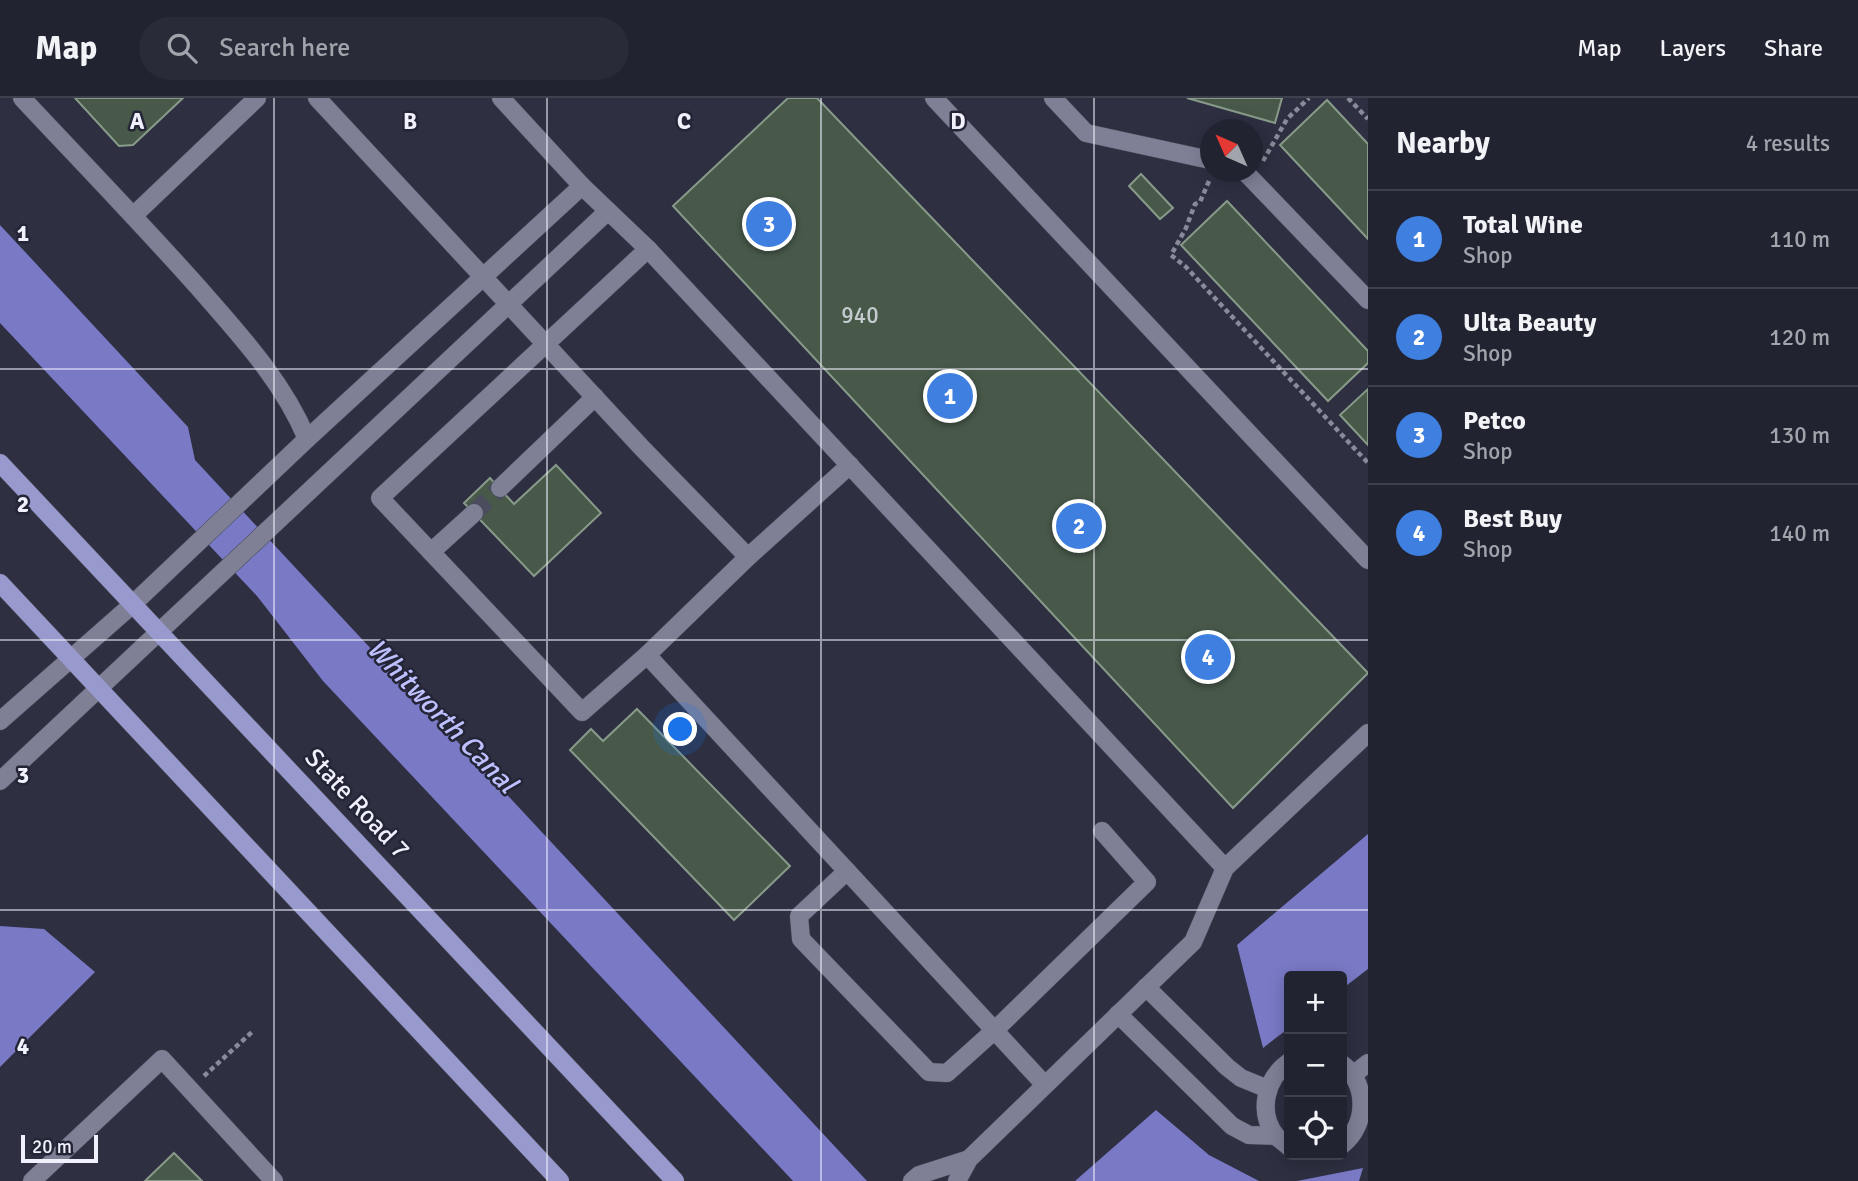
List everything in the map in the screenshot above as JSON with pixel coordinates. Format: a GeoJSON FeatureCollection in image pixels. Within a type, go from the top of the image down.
{"type":"FeatureCollection","features":[{"type":"Feature","properties":{"kind":"main road","name":"State Road 7"},"geometry":{"type":"LineString","coordinates":[[0,463],[675,1181]]}},
{"type":"Feature","properties":{"kind":"main road"},"geometry":{"type":"LineString","coordinates":[[0,583],[560,1181]]}},
{"type":"Feature","properties":{"kind":"street"},"geometry":{"type":"LineString","coordinates":[[22,98],[229,322],[277,382],[298,415],[307,439]]}},
{"type":"Feature","properties":{"kind":"street"},"geometry":{"type":"LineString","coordinates":[[133,216],[257,98]]}},
{"type":"Feature","properties":{"kind":"street"},"geometry":{"type":"LineString","coordinates":[[317,98],[683,491],[748,557]]}},
{"type":"Feature","properties":{"kind":"street"},"geometry":{"type":"LineString","coordinates":[[501,98],[582,186],[648,249],[1225,868]]}},
{"type":"Feature","properties":{"kind":"street"},"geometry":{"type":"LineString","coordinates":[[934,98],[1368,559]]}},
{"type":"Feature","properties":{"kind":"street"},"geometry":{"type":"LineString","coordinates":[[1053,98],[1086,133],[1200,166]]}},
{"type":"Feature","properties":{"kind":"street"},"geometry":{"type":"LineString","coordinates":[[1255,182],[1368,300]]}},
{"type":"Feature","properties":{"kind":"street"},"geometry":{"type":"LineString","coordinates":[[0,720],[133,604],[307,439],[582,186]]}},
{"type":"Feature","properties":{"kind":"street"},"geometry":{"type":"LineString","coordinates":[[0,781],[608,211]]}},
{"type":"Feature","properties":{"kind":"street"},"geometry":{"type":"LineString","coordinates":[[648,249],[380,498],[582,712],[647,655],[748,557],[850,465]]}},
{"type":"Feature","properties":{"kind":"street"},"geometry":{"type":"LineString","coordinates":[[500,488],[596,397]]}},
{"type":"Feature","properties":{"kind":"street"},"geometry":{"type":"LineString","coordinates":[[432,552],[474,513]]}},
{"type":"Feature","properties":{"kind":"street"},"geometry":{"type":"LineString","coordinates":[[647,655],[1045,1085]]}},
{"type":"Feature","properties":{"kind":"street"},"geometry":{"type":"LineString","coordinates":[[957,1181],[969,1159],[1193,942],[1225,868],[1368,733]]}},
{"type":"Feature","properties":{"kind":"street"},"geometry":{"type":"LineString","coordinates":[[847,871],[799,916],[801,939],[929,1072],[947,1073],[1147,883],[1102,831]]}},
{"type":"Feature","properties":{"kind":"street"},"geometry":{"type":"LineString","coordinates":[[1146,988],[1227,1067],[1241,1078],[1268,1089]]}},
{"type":"Feature","properties":{"kind":"street"},"geometry":{"type":"LineString","coordinates":[[1118,1014],[1232,1126],[1249,1135],[1283,1141]]}},
{"type":"Feature","properties":{"kind":"street"},"geometry":{"type":"LineString","coordinates":[[32,1181],[162,1059],[274,1181]]}},
{"type":"Feature","properties":{"kind":"street"},"geometry":{"type":"LineString","coordinates":[[1283,1141],[1268,1122],[1265,1105],[1275,1074],[1284,1066]]}},
{"type":"Feature","properties":{"kind":"street"},"geometry":{"type":"LineString","coordinates":[[1347,1141],[1358,1127],[1364,1112],[1363,1096],[1354,1067]]}},
{"type":"Feature","properties":{"kind":"street"},"geometry":{"type":"LineString","coordinates":[[912,1181],[919,1175],[969,1159]]}},
{"type":"Feature","properties":{"kind":"path"},"geometry":{"type":"LineString","coordinates":[[1263,162],[1287,119],[1309,98]]}},
{"type":"Feature","properties":{"kind":"path"},"geometry":{"type":"LineString","coordinates":[[1348,98],[1368,119]]}},
{"type":"Feature","properties":{"kind":"path"},"geometry":{"type":"LineString","coordinates":[[1207,182],[1200,202],[1195,204],[1171,255],[1186,267],[1368,463]]}},
{"type":"Feature","properties":{"kind":"path"},"geometry":{"type":"LineString","coordinates":[[203,1077],[252,1032]]}},
{"type":"Feature","properties":{"kind":"shaded area"},"geometry":{"type":"Polygon","coordinates":[[[0,225],[188,427],[195,460],[867,1181],[793,1181],[323,681],[257,596],[0,323],[0,225]]]}},
{"type":"Feature","properties":{"kind":"shaded area"},"geometry":{"type":"Polygon","coordinates":[[[1368,834],[1368,969],[1347,985],[1347,971],[1284,971],[1284,1032],[1263,1048],[1237,945],[1368,834]]]}},
{"type":"Feature","properties":{"kind":"shaded area"},"geometry":{"type":"Polygon","coordinates":[[[0,926],[44,929],[95,972],[0,1067],[0,926]]]}},
{"type":"Feature","properties":{"kind":"shaded area"},"geometry":{"type":"Polygon","coordinates":[[[1156,1110],[1209,1155],[1259,1181],[1075,1181],[1156,1110]]]}},
{"type":"Feature","properties":{"kind":"shaded area"},"geometry":{"type":"Polygon","coordinates":[[[1363,1168],[1359,1181],[1297,1181],[1363,1168]]]}},
{"type":"Feature","properties":{"kind":"building"},"geometry":{"type":"Polygon","coordinates":[[[75,98],[183,98],[133,145],[119,146],[75,98]]]}},
{"type":"Feature","properties":{"kind":"building"},"geometry":{"type":"Polygon","coordinates":[[[788,98],[817,98],[1368,673],[1233,808],[673,206],[788,98]]]}},
{"type":"Feature","properties":{"kind":"building"},"geometry":{"type":"Polygon","coordinates":[[[1187,98],[1282,98],[1275,123],[1187,98]]]}},
{"type":"Feature","properties":{"kind":"building"},"geometry":{"type":"Polygon","coordinates":[[[1327,100],[1368,144],[1368,239],[1280,145],[1327,100]]]}},
{"type":"Feature","properties":{"kind":"building"},"geometry":{"type":"Polygon","coordinates":[[[1141,174],[1173,208],[1160,219],[1129,186],[1141,174]]]}},
{"type":"Feature","properties":{"kind":"building"},"geometry":{"type":"Polygon","coordinates":[[[1227,201],[1368,351],[1368,363],[1328,401],[1181,245],[1227,201]]]}},
{"type":"Feature","properties":{"kind":"building"},"geometry":{"type":"Polygon","coordinates":[[[1368,389],[1368,445],[1340,415],[1368,389]]]}},
{"type":"Feature","properties":{"kind":"building"},"geometry":{"type":"Polygon","coordinates":[[[556,465],[601,513],[534,576],[464,503],[490,478],[514,504],[556,465]]]}},
{"type":"Feature","properties":{"kind":"building"},"geometry":{"type":"Polygon","coordinates":[[[637,709],[790,866],[734,920],[570,750],[591,729],[603,741],[637,709]]]}},
{"type":"Feature","properties":{"kind":"building"},"geometry":{"type":"Polygon","coordinates":[[[174,1153],[202,1181],[145,1181],[174,1153]]]}},
{"type":"Feature","properties":{"kind":"tunnel"},"geometry":{"type":"LineString","coordinates":[[474,513],[500,488]]}},
{"type":"Feature","properties":{"kind":"place","name":"Petco"},"geometry":{"type":"Point","coordinates":[769,224]}},
{"type":"Feature","properties":{"kind":"place","name":"Total Wine"},"geometry":{"type":"Point","coordinates":[950,396]}},
{"type":"Feature","properties":{"kind":"place","name":"Ulta Beauty"},"geometry":{"type":"Point","coordinates":[1079,526]}},
{"type":"Feature","properties":{"kind":"place","name":"Best Buy"},"geometry":{"type":"Point","coordinates":[1208,657]}},
{"type":"Feature","properties":{"kind":"water label","name":"Whitworth Canal"},"geometry":{"type":"Point","coordinates":[442,716]}}]}
